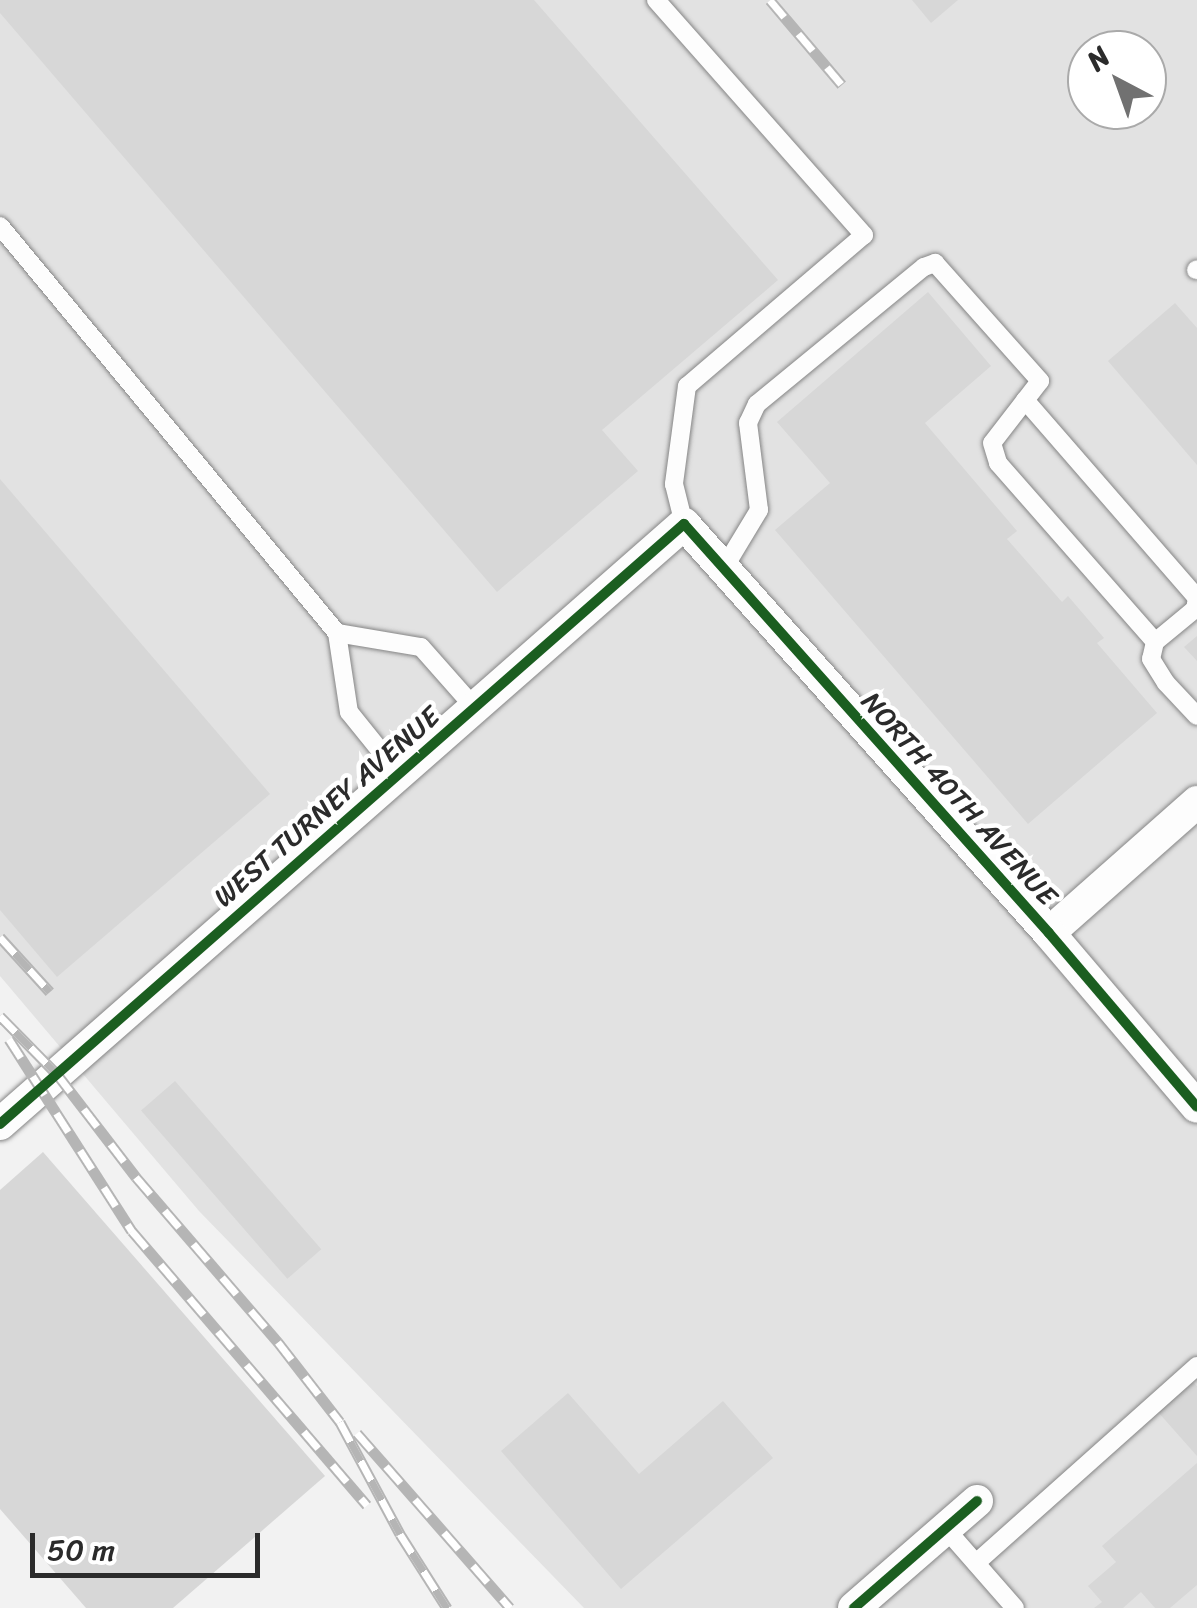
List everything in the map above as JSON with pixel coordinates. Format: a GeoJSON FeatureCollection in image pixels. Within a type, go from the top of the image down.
{"type":"FeatureCollection","features":[{"type":"Feature","properties":{"kind":"street","name":"NORTH 40TH AVENUE"},"geometry":{"type":"LineString","coordinates":[[684,524],[1048,932],[1197,1107]]}},
{"type":"Feature","properties":{"kind":"street","name":"WEST TURNEY AVENUE"},"geometry":{"type":"LineString","coordinates":[[3,1115],[684,524]]}},
{"type":"Feature","properties":{"kind":"street"},"geometry":{"type":"LineString","coordinates":[[1048,932],[1197,802]]}},
{"type":"Feature","properties":{"kind":"street"},"geometry":{"type":"LineString","coordinates":[[854,1608],[977,1501]]}},
{"type":"Feature","properties":{"kind":"lane"},"geometry":{"type":"LineString","coordinates":[[656,0],[864,235],[687,386],[674,484],[684,524]]}},
{"type":"Feature","properties":{"kind":"lane"},"geometry":{"type":"LineString","coordinates":[[0,226],[337,633],[348,712],[400,774]]}},
{"type":"Feature","properties":{"kind":"lane"},"geometry":{"type":"LineString","coordinates":[[724,568],[759,510],[748,423],[757,404],[935,262],[1040,381],[992,444],[992,451],[1156,642]]}},
{"type":"Feature","properties":{"kind":"lane"},"geometry":{"type":"LineString","coordinates":[[1025,400],[1196,598],[1195,609],[1156,642],[1151,659],[1166,684],[1197,716]]}},
{"type":"Feature","properties":{"kind":"lane"},"geometry":{"type":"LineString","coordinates":[[337,633],[421,647],[474,707]]}},
{"type":"Feature","properties":{"kind":"lane"},"geometry":{"type":"LineString","coordinates":[[976,1563],[1197,1366]]}},
{"type":"Feature","properties":{"kind":"lane"},"geometry":{"type":"LineString","coordinates":[[945,1528],[1006,1605]]}},
{"type":"Feature","properties":{"kind":"shaded area"},"geometry":{"type":"Polygon","coordinates":[[[0,0],[1197,0],[1197,1608],[584,1608],[199,1211],[0,976],[0,0]]]}},
{"type":"Feature","properties":{"kind":"building"},"geometry":{"type":"Polygon","coordinates":[[[0,0],[534,0],[778,280],[602,430],[638,471],[497,592],[0,13],[0,0]]]}},
{"type":"Feature","properties":{"kind":"building"},"geometry":{"type":"Polygon","coordinates":[[[912,0],[958,0],[931,23],[912,0]]]}},
{"type":"Feature","properties":{"kind":"building"},"geometry":{"type":"Polygon","coordinates":[[[928,292],[991,366],[925,423],[1017,531],[1007,539],[1062,602],[1068,596],[1104,638],[1097,643],[1157,713],[1028,824],[775,530],[830,483],[777,422],[928,292]]]}},
{"type":"Feature","properties":{"kind":"building"},"geometry":{"type":"Polygon","coordinates":[[[1175,303],[1197,328],[1197,465],[1108,361],[1175,303]]]}},
{"type":"Feature","properties":{"kind":"building"},"geometry":{"type":"Polygon","coordinates":[[[0,479],[270,794],[57,977],[0,910],[0,479]]]}},
{"type":"Feature","properties":{"kind":"building"},"geometry":{"type":"Polygon","coordinates":[[[1197,636],[1197,661],[1184,647],[1197,636]]]}},
{"type":"Feature","properties":{"kind":"building"},"geometry":{"type":"Polygon","coordinates":[[[175,1081],[321,1249],[287,1279],[141,1111],[175,1081]]]}},
{"type":"Feature","properties":{"kind":"building"},"geometry":{"type":"Polygon","coordinates":[[[43,1152],[325,1476],[173,1608],[86,1608],[0,1509],[0,1190],[43,1152]]]}},
{"type":"Feature","properties":{"kind":"building"},"geometry":{"type":"Polygon","coordinates":[[[1193,1382],[1197,1386],[1197,1456],[1158,1412],[1193,1382]]]}},
{"type":"Feature","properties":{"kind":"building"},"geometry":{"type":"Polygon","coordinates":[[[568,1393],[639,1474],[723,1401],[773,1458],[621,1589],[501,1451],[568,1393]]]}},
{"type":"Feature","properties":{"kind":"building"},"geometry":{"type":"Polygon","coordinates":[[[1197,1463],[1197,1585],[1170,1608],[1155,1608],[1141,1592],[1123,1608],[1094,1608],[1102,1602],[1088,1586],[1116,1562],[1102,1546],[1197,1463]]]}},
{"type":"Feature","properties":{"kind":"railway"},"geometry":{"type":"LineString","coordinates":[[770,0],[842,85]]}},
{"type":"Feature","properties":{"kind":"railway"},"geometry":{"type":"LineString","coordinates":[[0,937],[50,992]]}},
{"type":"Feature","properties":{"kind":"railway"},"geometry":{"type":"LineString","coordinates":[[0,1016],[57,1074],[136,1177],[278,1342],[340,1422],[400,1534],[447,1608]]}},
{"type":"Feature","properties":{"kind":"railway"},"geometry":{"type":"LineString","coordinates":[[9,1039],[132,1231],[367,1505]]}},
{"type":"Feature","properties":{"kind":"railway"},"geometry":{"type":"LineString","coordinates":[[357,1433],[510,1608]]}},
{"type":"Feature","properties":{"kind":"cycle path"},"geometry":{"type":"LineString","coordinates":[[0,1124],[684,524],[1049,933],[1197,1107]]}},
{"type":"Feature","properties":{"kind":"cycle path"},"geometry":{"type":"LineString","coordinates":[[854,1608],[977,1501]]}}]}
